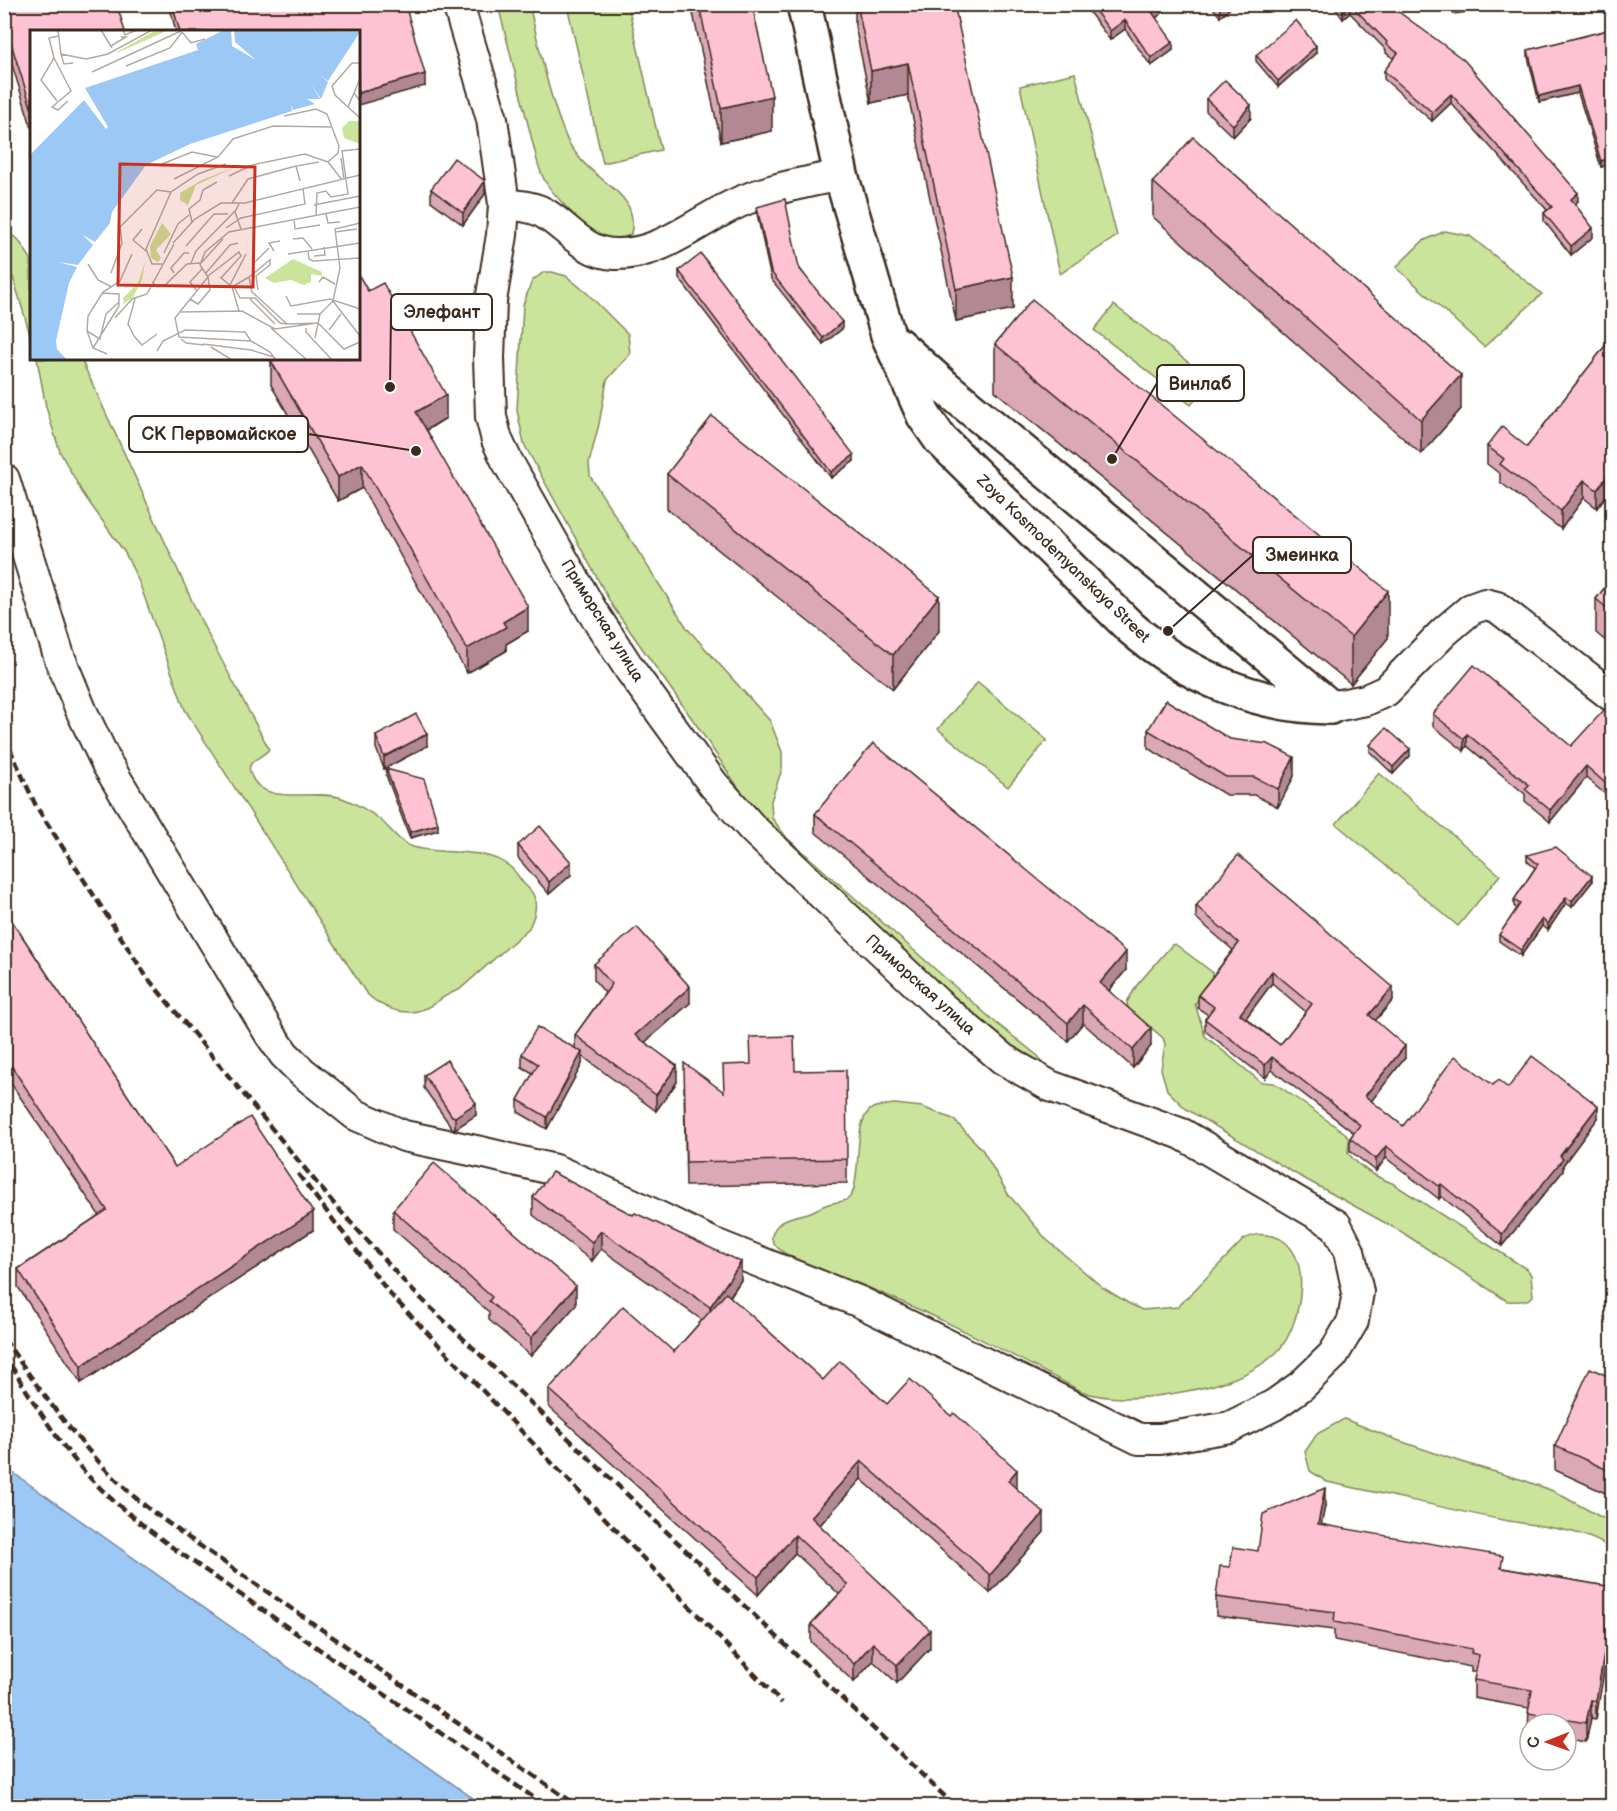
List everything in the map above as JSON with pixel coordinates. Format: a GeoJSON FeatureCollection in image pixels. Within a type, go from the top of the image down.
{"type":"FeatureCollection","features":[{"type":"Feature","properties":{"kind":"main road","name":"Zoya Kosmodemyanskaya Street"},"geometry":{"type":"LineString","coordinates":[[804,4],[841,175],[888,335],[924,416],[940,439],[1154,648],[1200,676],[1236,691],[1304,706],[1330,707]]}},
{"type":"Feature","properties":{"kind":"main road"},"geometry":{"type":"LineString","coordinates":[[888,335],[945,387],[1330,707]]}},
{"type":"Feature","properties":{"kind":"street","name":"Приморская улица"},"geometry":{"type":"LineString","coordinates":[[4,478],[59,656],[81,710],[107,764],[270,1034],[302,1072],[356,1115],[404,1136],[555,1170],[712,1243],[860,1302],[1139,1439],[1160,1439],[1230,1427],[1274,1405],[1301,1386],[1334,1355],[1353,1322],[1358,1292],[1349,1251],[1336,1225],[1182,1134],[1050,1086],[1003,1059],[938,1004],[753,829],[713,784],[631,671],[592,611],[506,459],[497,440],[491,417],[490,301],[502,235],[504,204],[492,119],[458,4]]}},
{"type":"Feature","properties":{"kind":"street"},"geometry":{"type":"LineString","coordinates":[[504,204],[543,212],[578,240],[597,251],[615,254],[643,250],[674,239],[731,206],[769,191],[841,175]]}},
{"type":"Feature","properties":{"kind":"street","name":"Zoya Kosmodemyanskaya Street"},"geometry":{"type":"LineString","coordinates":[[1330,707],[1366,700],[1386,691],[1462,616],[1471,609],[1485,604],[1497,607],[1612,696]]}},
{"type":"Feature","properties":{"kind":"green space"},"geometry":{"type":"Polygon","coordinates":[[[498,5],[529,5],[549,88],[567,140],[587,166],[624,199],[632,220],[631,234],[628,236],[612,241],[600,239],[588,230],[554,194],[544,179],[538,164],[498,5]]]}},
{"type":"Feature","properties":{"kind":"green space"},"geometry":{"type":"Polygon","coordinates":[[[567,5],[628,5],[661,150],[603,163],[567,5]]]}},
{"type":"Feature","properties":{"kind":"green space"},"geometry":{"type":"Polygon","coordinates":[[[1075,73],[1117,236],[1060,274],[1020,86],[1075,73]]]}},
{"type":"Feature","properties":{"kind":"green space"},"geometry":{"type":"Polygon","coordinates":[[[5,231],[18,239],[30,257],[30,335],[13,277],[5,262],[5,231]]]}},
{"type":"Feature","properties":{"kind":"green space"},"geometry":{"type":"Polygon","coordinates":[[[1445,231],[1470,236],[1542,294],[1484,347],[1396,267],[1423,241],[1445,231]]]}},
{"type":"Feature","properties":{"kind":"green space"},"geometry":{"type":"Polygon","coordinates":[[[544,272],[566,276],[587,293],[628,334],[630,354],[607,380],[589,463],[590,476],[687,628],[770,721],[782,752],[782,769],[771,801],[772,818],[787,838],[995,1022],[1038,1056],[1040,1063],[1000,1041],[763,825],[700,730],[613,607],[524,444],[517,410],[523,305],[532,281],[544,272]]]}},
{"type":"Feature","properties":{"kind":"green space"},"geometry":{"type":"Polygon","coordinates":[[[1114,305],[1211,380],[1191,405],[1094,330],[1114,305]]]}},
{"type":"Feature","properties":{"kind":"green space"},"geometry":{"type":"Polygon","coordinates":[[[37,360],[81,360],[204,627],[269,749],[250,766],[251,775],[258,785],[278,794],[331,795],[342,798],[374,815],[403,842],[413,847],[476,854],[499,860],[514,870],[533,894],[536,904],[529,928],[459,990],[426,1008],[410,1012],[386,1007],[366,993],[185,710],[139,582],[125,553],[82,492],[60,452],[46,407],[37,360]]]}},
{"type":"Feature","properties":{"kind":"green space"},"geometry":{"type":"Polygon","coordinates":[[[978,682],[1047,740],[1008,787],[938,729],[978,682]]]}},
{"type":"Feature","properties":{"kind":"green space"},"geometry":{"type":"Polygon","coordinates":[[[1379,773],[1500,875],[1458,926],[1336,824],[1379,773]]]}},
{"type":"Feature","properties":{"kind":"green space"},"geometry":{"type":"Polygon","coordinates":[[[1175,944],[1212,972],[1214,977],[1195,1004],[1205,1036],[1261,1082],[1274,1083],[1345,1133],[1349,1140],[1348,1153],[1362,1167],[1392,1183],[1528,1270],[1531,1275],[1533,1296],[1525,1301],[1507,1301],[1400,1231],[1296,1174],[1186,1109],[1167,1090],[1161,1069],[1165,1044],[1163,1038],[1128,1008],[1127,1002],[1137,985],[1175,944]]]}},
{"type":"Feature","properties":{"kind":"green space"},"geometry":{"type":"Polygon","coordinates":[[[895,1104],[922,1107],[953,1119],[982,1149],[1008,1194],[1047,1240],[1102,1287],[1142,1310],[1178,1307],[1247,1238],[1257,1235],[1273,1236],[1287,1243],[1300,1271],[1300,1289],[1298,1307],[1286,1340],[1277,1352],[1255,1369],[1230,1380],[1190,1391],[1153,1396],[1104,1397],[1081,1391],[936,1318],[877,1291],[803,1263],[780,1250],[772,1236],[777,1225],[792,1217],[844,1201],[850,1197],[855,1185],[860,1134],[866,1114],[875,1107],[895,1104]]]}},
{"type":"Feature","properties":{"kind":"green space"},"geometry":{"type":"Polygon","coordinates":[[[1344,1419],[1397,1440],[1553,1491],[1612,1523],[1612,1549],[1573,1532],[1503,1520],[1327,1482],[1310,1471],[1305,1452],[1317,1434],[1344,1419]]]}},
{"type":"Feature","properties":{"kind":"water"},"geometry":{"type":"Polygon","coordinates":[[[5,1467],[484,1806],[5,1806],[5,1467]]]}},
{"type":"Feature","properties":{"kind":"building"},"geometry":{"type":"Polygon","coordinates":[[[4,4],[117,4],[124,30],[30,30],[30,104],[4,21],[4,4]]]}},
{"type":"Feature","properties":{"kind":"building"},"geometry":{"type":"Polygon","coordinates":[[[172,4],[405,4],[425,74],[360,92],[360,30],[179,30],[172,4]]]}},
{"type":"Feature","properties":{"kind":"building"},"geometry":{"type":"Polygon","coordinates":[[[699,4],[752,4],[772,96],[721,108],[699,4]]]}},
{"type":"Feature","properties":{"kind":"building"},"geometry":{"type":"Polygon","coordinates":[[[857,4],[954,4],[1013,277],[956,289],[908,63],[871,71],[857,4]]]}},
{"type":"Feature","properties":{"kind":"building"},"geometry":{"type":"Polygon","coordinates":[[[1090,4],[1162,4],[1152,12],[1173,42],[1151,58],[1125,20],[1110,31],[1090,4]]]}},
{"type":"Feature","properties":{"kind":"building"},"geometry":{"type":"Polygon","coordinates":[[[1338,4],[1350,4],[1343,11],[1338,4]]]}},
{"type":"Feature","properties":{"kind":"building"},"geometry":{"type":"Polygon","coordinates":[[[1350,4],[1388,4],[1464,60],[1578,193],[1571,199],[1593,228],[1571,246],[1544,213],[1552,207],[1451,94],[1432,112],[1384,71],[1398,53],[1386,44],[1387,42],[1350,4]]]}},
{"type":"Feature","properties":{"kind":"building"},"geometry":{"type":"Polygon","coordinates":[[[1296,20],[1316,46],[1278,81],[1256,55],[1296,20]]]}},
{"type":"Feature","properties":{"kind":"building"},"geometry":{"type":"Polygon","coordinates":[[[1612,29],[1612,157],[1601,161],[1578,86],[1539,96],[1528,50],[1612,29]]]}},
{"type":"Feature","properties":{"kind":"building"},"geometry":{"type":"Polygon","coordinates":[[[1225,80],[1251,105],[1233,125],[1206,99],[1225,80]]]}},
{"type":"Feature","properties":{"kind":"building"},"geometry":{"type":"Polygon","coordinates":[[[1193,137],[1461,375],[1421,420],[1153,182],[1193,137]]]}},
{"type":"Feature","properties":{"kind":"building"},"geometry":{"type":"Polygon","coordinates":[[[454,158],[485,181],[463,213],[431,189],[454,158]]]}},
{"type":"Feature","properties":{"kind":"building"},"geometry":{"type":"Polygon","coordinates":[[[785,199],[799,268],[842,322],[823,338],[771,272],[757,207],[785,199]]]}},
{"type":"Feature","properties":{"kind":"building"},"geometry":{"type":"Polygon","coordinates":[[[701,254],[854,455],[831,472],[679,271],[701,254]]]}},
{"type":"Feature","properties":{"kind":"building"},"geometry":{"type":"Polygon","coordinates":[[[360,277],[368,291],[383,283],[446,395],[416,412],[528,607],[503,622],[506,627],[467,649],[362,464],[338,477],[271,361],[360,360],[360,277]]]}},
{"type":"Feature","properties":{"kind":"building"},"geometry":{"type":"Polygon","coordinates":[[[1032,299],[1388,591],[1351,637],[995,344],[1032,299]]]}},
{"type":"Feature","properties":{"kind":"building"},"geometry":{"type":"Polygon","coordinates":[[[1612,337],[1612,470],[1597,490],[1584,480],[1561,511],[1500,464],[1504,459],[1487,446],[1502,427],[1527,447],[1612,337]]]}},
{"type":"Feature","properties":{"kind":"building"},"geometry":{"type":"Polygon","coordinates":[[[712,416],[939,596],[893,655],[667,474],[712,416]]]}},
{"type":"Feature","properties":{"kind":"building"},"geometry":{"type":"Polygon","coordinates":[[[1612,578],[1612,612],[1596,599],[1612,578]]]}},
{"type":"Feature","properties":{"kind":"building"},"geometry":{"type":"Polygon","coordinates":[[[1474,665],[1571,746],[1605,709],[1612,716],[1612,789],[1586,766],[1550,810],[1525,789],[1529,785],[1467,734],[1464,739],[1433,714],[1474,665]]]}},
{"type":"Feature","properties":{"kind":"building"},"geometry":{"type":"Polygon","coordinates":[[[1166,700],[1230,739],[1268,744],[1294,757],[1278,789],[1254,777],[1226,777],[1148,730],[1166,700]]]}},
{"type":"Feature","properties":{"kind":"building"},"geometry":{"type":"Polygon","coordinates":[[[416,714],[427,734],[384,757],[376,736],[416,714]]]}},
{"type":"Feature","properties":{"kind":"building"},"geometry":{"type":"Polygon","coordinates":[[[1386,728],[1410,749],[1393,767],[1370,745],[1386,728]]]}},
{"type":"Feature","properties":{"kind":"building"},"geometry":{"type":"Polygon","coordinates":[[[873,743],[1126,952],[1100,983],[1151,1028],[1133,1050],[1083,1005],[1068,1023],[815,814],[873,743]]]}},
{"type":"Feature","properties":{"kind":"building"},"geometry":{"type":"Polygon","coordinates":[[[386,769],[424,779],[438,824],[410,832],[386,769]]]}},
{"type":"Feature","properties":{"kind":"building"},"geometry":{"type":"Polygon","coordinates":[[[540,826],[571,862],[549,882],[518,845],[540,826]]]}},
{"type":"Feature","properties":{"kind":"building"},"geometry":{"type":"Polygon","coordinates":[[[1556,847],[1592,876],[1572,901],[1566,897],[1548,924],[1542,919],[1521,950],[1499,935],[1520,904],[1514,900],[1538,864],[1527,855],[1556,847]]]}},
{"type":"Feature","properties":{"kind":"building"},"geometry":{"type":"Polygon","coordinates":[[[1238,855],[1393,987],[1369,1015],[1405,1046],[1365,1096],[1403,1126],[1455,1056],[1493,1085],[1498,1080],[1508,1088],[1532,1056],[1598,1106],[1560,1156],[1563,1159],[1502,1234],[1441,1184],[1439,1186],[1386,1146],[1376,1159],[1350,1138],[1360,1125],[1272,1057],[1265,1065],[1205,1019],[1214,1007],[1198,995],[1239,943],[1196,906],[1238,855]],[[1272,971],[1240,1014],[1280,1045],[1312,1004],[1272,971]]]}},
{"type":"Feature","properties":{"kind":"building"},"geometry":{"type":"Polygon","coordinates":[[[4,909],[175,1167],[250,1117],[313,1212],[81,1366],[18,1269],[107,1210],[4,1055],[4,909]]]}},
{"type":"Feature","properties":{"kind":"building"},"geometry":{"type":"Polygon","coordinates":[[[637,927],[690,987],[635,1035],[677,1066],[656,1095],[575,1035],[612,984],[594,964],[637,927]]]}},
{"type":"Feature","properties":{"kind":"building"},"geometry":{"type":"Polygon","coordinates":[[[537,1027],[582,1052],[547,1117],[518,1100],[538,1064],[522,1054],[537,1027]]]}},
{"type":"Feature","properties":{"kind":"building"},"geometry":{"type":"Polygon","coordinates":[[[794,1036],[795,1071],[846,1070],[847,1159],[686,1162],[684,1063],[724,1092],[723,1065],[751,1064],[750,1037],[794,1036]]]}},
{"type":"Feature","properties":{"kind":"building"},"geometry":{"type":"Polygon","coordinates":[[[447,1060],[476,1103],[455,1117],[452,1116],[424,1075],[447,1060]]]}},
{"type":"Feature","properties":{"kind":"building"},"geometry":{"type":"Polygon","coordinates":[[[434,1163],[576,1286],[531,1338],[489,1301],[492,1297],[393,1210],[434,1163]]]}},
{"type":"Feature","properties":{"kind":"building"},"geometry":{"type":"Polygon","coordinates":[[[552,1172],[633,1215],[635,1213],[741,1262],[710,1307],[601,1231],[592,1242],[533,1197],[552,1172]]]}},
{"type":"Feature","properties":{"kind":"building"},"geometry":{"type":"Polygon","coordinates":[[[726,1293],[823,1380],[840,1361],[887,1404],[910,1379],[951,1416],[954,1413],[1017,1470],[1008,1481],[1044,1513],[990,1575],[861,1461],[811,1517],[930,1630],[897,1665],[873,1643],[854,1664],[811,1624],[848,1585],[795,1535],[758,1577],[549,1389],[623,1306],[674,1352],[726,1293]]]}},
{"type":"Feature","properties":{"kind":"building"},"geometry":{"type":"Polygon","coordinates":[[[1590,1368],[1612,1378],[1612,1472],[1555,1446],[1590,1368]]]}},
{"type":"Feature","properties":{"kind":"building"},"geometry":{"type":"Polygon","coordinates":[[[1325,1488],[1318,1524],[1503,1556],[1501,1568],[1612,1587],[1612,1607],[1596,1701],[1591,1700],[1586,1723],[1578,1722],[1578,1712],[1528,1712],[1532,1690],[1474,1680],[1479,1655],[1471,1653],[1472,1649],[1334,1622],[1335,1612],[1216,1597],[1220,1566],[1230,1567],[1233,1547],[1258,1551],[1263,1514],[1325,1488]]]}},
{"type":"Feature","properties":{"kind":"railway"},"geometry":{"type":"LineString","coordinates":[[4,736],[36,806],[146,976],[335,1205],[410,1288],[955,1806]]}},
{"type":"Feature","properties":{"kind":"railway"},"geometry":{"type":"LineString","coordinates":[[298,1174],[390,1294],[782,1703]]}},
{"type":"Feature","properties":{"kind":"railway"},"geometry":{"type":"LineString","coordinates":[[4,1339],[83,1444],[144,1505],[578,1806]]}},
{"type":"Feature","properties":{"kind":"railway"},"geometry":{"type":"LineString","coordinates":[[4,1354],[71,1456],[92,1480],[126,1512],[176,1550],[546,1806]]}},
{"type":"Feature","properties":{"kind":"place","name":"Элефант"},"geometry":{"type":"Point","coordinates":[390,387]}},
{"type":"Feature","properties":{"kind":"place","name":"СК Первомайское"},"geometry":{"type":"Point","coordinates":[416,451]}},
{"type":"Feature","properties":{"kind":"place","name":"Винлаб"},"geometry":{"type":"Point","coordinates":[1112,459]}},
{"type":"Feature","properties":{"kind":"place","name":"Змеинка"},"geometry":{"type":"Point","coordinates":[1168,631]}}]}
